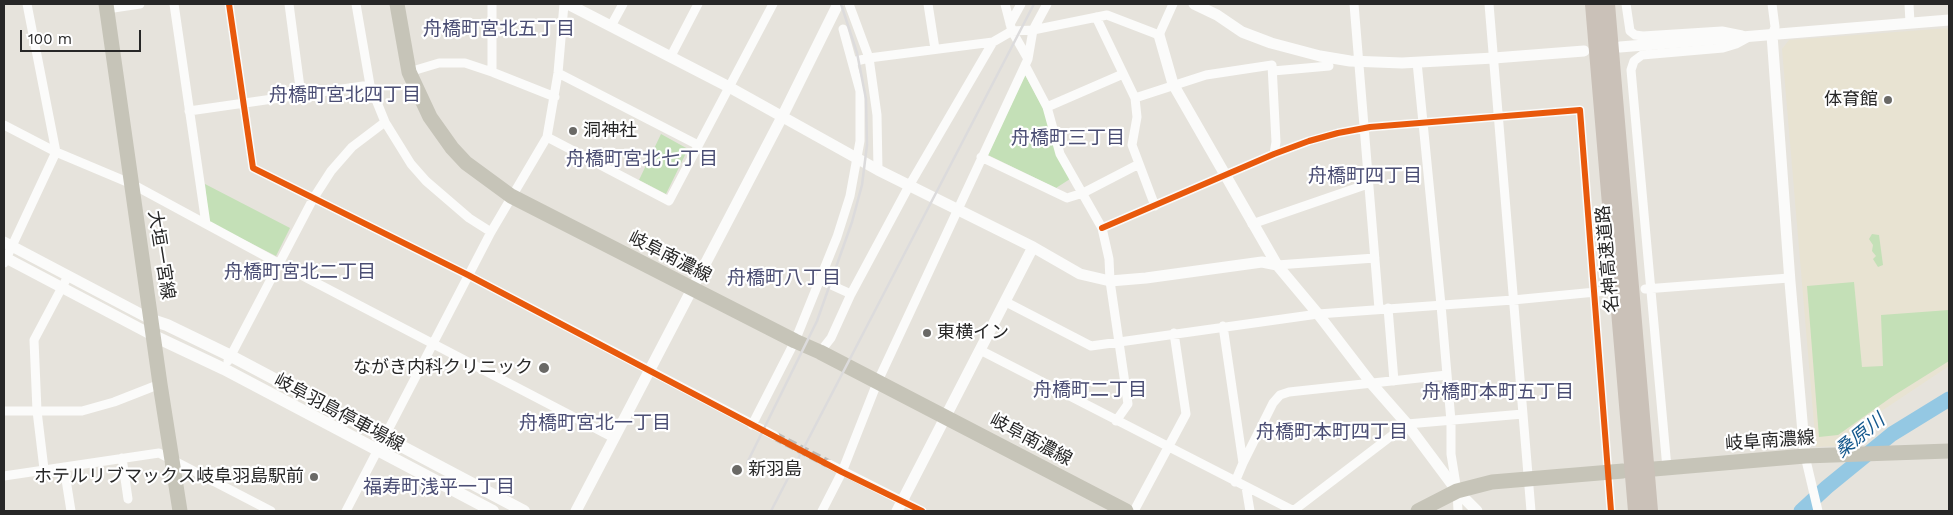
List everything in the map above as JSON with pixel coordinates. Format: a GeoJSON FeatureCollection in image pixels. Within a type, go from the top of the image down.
{"type":"FeatureCollection","features":[{"type":"Feature","properties":{"kind":"highway","name":"名神高速道路"},"geometry":{"type":"LineString","coordinates":[[1593,4],[1636,511]]}},
{"type":"Feature","properties":{"kind":"highway","name":"名神高速道路"},"geometry":{"type":"LineString","coordinates":[[1607,4],[1650,511]]}},
{"type":"Feature","properties":{"kind":"main road","name":"岐阜南濃線"},"geometry":{"type":"LineString","coordinates":[[397,4],[409,72],[430,117],[452,148],[480,174],[510,196],[693,290],[820,352],[1126,511]]}},
{"type":"Feature","properties":{"kind":"main road","name":"大垣一宮線"},"geometry":{"type":"LineString","coordinates":[[106,6],[180,511]]}},
{"type":"Feature","properties":{"kind":"main road","name":"岐阜羽島停車場線"},"geometry":{"type":"LineString","coordinates":[[152,320],[167,325],[231,356],[524,511]]}},
{"type":"Feature","properties":{"kind":"main road","name":"岐阜羽島停車場線"},"geometry":{"type":"LineString","coordinates":[[154,336],[224,369],[493,511]]}},
{"type":"Feature","properties":{"kind":"main road","name":"岐阜南濃線"},"geometry":{"type":"LineString","coordinates":[[1661,468],[1805,456],[1949,451]]}},
{"type":"Feature","properties":{"kind":"main road"},"geometry":{"type":"LineString","coordinates":[[1418,511],[1457,491],[1492,482],[1615,472]]}},
{"type":"Feature","properties":{"kind":"street"},"geometry":{"type":"LineString","coordinates":[[27,4],[56,152],[8,244],[4,259],[154,336]]}},
{"type":"Feature","properties":{"kind":"street"},"geometry":{"type":"LineString","coordinates":[[106,6],[140,4]]}},
{"type":"Feature","properties":{"kind":"street"},"geometry":{"type":"LineString","coordinates":[[174,4],[206,224]]}},
{"type":"Feature","properties":{"kind":"street"},"geometry":{"type":"LineString","coordinates":[[229,4],[242,104],[253,168],[468,275],[775,436]]}},
{"type":"Feature","properties":{"kind":"street"},"geometry":{"type":"LineString","coordinates":[[289,4],[301,95]]}},
{"type":"Feature","properties":{"kind":"street"},"geometry":{"type":"LineString","coordinates":[[356,4],[370,84],[386,122],[412,164],[426,181],[469,218],[490,232]]}},
{"type":"Feature","properties":{"kind":"street"},"geometry":{"type":"LineString","coordinates":[[492,4],[492,72]]}},
{"type":"Feature","properties":{"kind":"street"},"geometry":{"type":"LineString","coordinates":[[346,511],[490,232],[547,137],[555,97],[564,4]]}},
{"type":"Feature","properties":{"kind":"street"},"geometry":{"type":"LineString","coordinates":[[568,4],[729,87],[878,170],[1033,247],[1080,274],[1110,281],[1262,262],[1277,265],[1375,258]]}},
{"type":"Feature","properties":{"kind":"street"},"geometry":{"type":"LineString","coordinates":[[611,26],[623,4]]}},
{"type":"Feature","properties":{"kind":"street"},"geometry":{"type":"LineString","coordinates":[[671,56],[698,4]]}},
{"type":"Feature","properties":{"kind":"street"},"geometry":{"type":"LineString","coordinates":[[547,137],[669,201],[773,4]]}},
{"type":"Feature","properties":{"kind":"street"},"geometry":{"type":"LineString","coordinates":[[576,511],[693,290],[838,4]]}},
{"type":"Feature","properties":{"kind":"street"},"geometry":{"type":"LineString","coordinates":[[849,4],[870,58],[877,115],[878,170]]}},
{"type":"Feature","properties":{"kind":"street"},"geometry":{"type":"LineString","coordinates":[[928,4],[935,50]]}},
{"type":"Feature","properties":{"kind":"street"},"geometry":{"type":"LineString","coordinates":[[1005,4],[1011,28],[1047,107],[1060,154],[1102,228],[1109,259],[1110,281],[1128,404],[1116,421]]}},
{"type":"Feature","properties":{"kind":"street"},"geometry":{"type":"LineString","coordinates":[[820,352],[832,338],[850,294],[909,186],[993,42],[1011,28],[1021,4]]}},
{"type":"Feature","properties":{"kind":"street"},"geometry":{"type":"LineString","coordinates":[[822,511],[842,472],[877,383],[1026,62],[1033,30],[1047,4]]}},
{"type":"Feature","properties":{"kind":"street"},"geometry":{"type":"LineString","coordinates":[[1173,4],[1159,35],[1173,84],[1252,224],[1277,265],[1318,314],[1371,383],[1407,424],[1457,491],[1477,511]]}},
{"type":"Feature","properties":{"kind":"street"},"geometry":{"type":"LineString","coordinates":[[1194,4],[1217,15],[1242,32],[1271,43],[1320,56],[1358,62],[1417,62],[1584,51]]}},
{"type":"Feature","properties":{"kind":"street"},"geometry":{"type":"LineString","coordinates":[[1354,4],[1375,258],[1394,380]]}},
{"type":"Feature","properties":{"kind":"street"},"geometry":{"type":"LineString","coordinates":[[1489,4],[1500,116],[1531,511]]}},
{"type":"Feature","properties":{"kind":"street"},"geometry":{"type":"LineString","coordinates":[[1626,4],[1630,32],[1635,35],[1722,31],[1737,33],[1747,38]]}},
{"type":"Feature","properties":{"kind":"street"},"geometry":{"type":"LineString","coordinates":[[1772,4],[1775,27],[1772,35],[1789,278],[1805,456],[1818,511]]}},
{"type":"Feature","properties":{"kind":"street"},"geometry":{"type":"LineString","coordinates":[[1909,4],[1910,22]]}},
{"type":"Feature","properties":{"kind":"street"},"geometry":{"type":"LineString","coordinates":[[1011,28],[1033,30],[1107,15],[1159,35]]}},
{"type":"Feature","properties":{"kind":"street"},"geometry":{"type":"LineString","coordinates":[[1096,16],[1135,98],[1137,117],[1132,146],[1155,206]]}},
{"type":"Feature","properties":{"kind":"street"},"geometry":{"type":"LineString","coordinates":[[1620,47],[1949,20]]}},
{"type":"Feature","properties":{"kind":"street"},"geometry":{"type":"LineString","coordinates":[[752,425],[795,341],[837,237],[850,196],[860,142],[860,91],[842,29]]}},
{"type":"Feature","properties":{"kind":"street"},"geometry":{"type":"LineString","coordinates":[[1661,468],[1631,70],[1634,61],[1642,55],[1723,48],[1747,38]]}},
{"type":"Feature","properties":{"kind":"street"},"geometry":{"type":"LineString","coordinates":[[852,62],[993,42]]}},
{"type":"Feature","properties":{"kind":"street"},"geometry":{"type":"LineString","coordinates":[[409,72],[439,63],[453,62],[465,64],[492,72],[555,97]]}},
{"type":"Feature","properties":{"kind":"street"},"geometry":{"type":"LineString","coordinates":[[1417,62],[1442,305],[1451,421],[1451,454],[1458,511]]}},
{"type":"Feature","properties":{"kind":"street"},"geometry":{"type":"LineString","coordinates":[[1135,98],[1173,84],[1206,76],[1272,65],[1276,142],[1274,154]]}},
{"type":"Feature","properties":{"kind":"street"},"geometry":{"type":"LineString","coordinates":[[1273,71],[1329,66]]}},
{"type":"Feature","properties":{"kind":"street"},"geometry":{"type":"LineString","coordinates":[[558,73],[698,145]]}},
{"type":"Feature","properties":{"kind":"street"},"geometry":{"type":"LineString","coordinates":[[1047,107],[1123,74]]}},
{"type":"Feature","properties":{"kind":"street"},"geometry":{"type":"LineString","coordinates":[[189,111],[370,84]]}},
{"type":"Feature","properties":{"kind":"street"},"geometry":{"type":"LineString","coordinates":[[1102,228],[1274,154],[1309,141],[1363,128],[1580,110],[1594,294],[1615,472],[1611,511]]}},
{"type":"Feature","properties":{"kind":"street"},"geometry":{"type":"LineString","coordinates":[[224,369],[278,263],[313,199],[331,171],[352,147],[386,122]]}},
{"type":"Feature","properties":{"kind":"street"},"geometry":{"type":"LineString","coordinates":[[4,125],[56,152],[132,184],[278,263],[614,438]]}},
{"type":"Feature","properties":{"kind":"street"},"geometry":{"type":"LineString","coordinates":[[981,157],[1067,198],[1083,193],[1139,164]]}},
{"type":"Feature","properties":{"kind":"street"},"geometry":{"type":"LineString","coordinates":[[1252,224],[1368,184]]}},
{"type":"Feature","properties":{"kind":"street"},"geometry":{"type":"LineString","coordinates":[[8,244],[152,320]]}},
{"type":"Feature","properties":{"kind":"street"},"geometry":{"type":"LineString","coordinates":[[900,506],[1033,247]]}},
{"type":"Feature","properties":{"kind":"street"},"geometry":{"type":"LineString","coordinates":[[44,470],[37,411],[34,340],[68,276]]}},
{"type":"Feature","properties":{"kind":"street"},"geometry":{"type":"LineString","coordinates":[[1647,289],[1789,278]]}},
{"type":"Feature","properties":{"kind":"street"},"geometry":{"type":"LineString","coordinates":[[820,280],[850,294]]}},
{"type":"Feature","properties":{"kind":"street"},"geometry":{"type":"LineString","coordinates":[[1006,302],[1090,346],[1318,314],[1594,294],[1606,291]]}},
{"type":"Feature","properties":{"kind":"street"},"geometry":{"type":"LineString","coordinates":[[1223,326],[1243,463]]}},
{"type":"Feature","properties":{"kind":"street"},"geometry":{"type":"LineString","coordinates":[[1134,511],[1186,414],[1174,333]]}},
{"type":"Feature","properties":{"kind":"street"},"geometry":{"type":"LineString","coordinates":[[980,350],[1294,511],[1407,424],[1523,414]]}},
{"type":"Feature","properties":{"kind":"street"},"geometry":{"type":"LineString","coordinates":[[1235,482],[1273,403],[1280,395],[1289,392],[1447,375]]}},
{"type":"Feature","properties":{"kind":"street"},"geometry":{"type":"LineString","coordinates":[[4,411],[82,411],[114,402],[160,384]]}},
{"type":"Feature","properties":{"kind":"street"},"geometry":{"type":"LineString","coordinates":[[4,476],[159,452],[173,458],[256,507],[271,511]]}},
{"type":"Feature","properties":{"kind":"street"},"geometry":{"type":"LineString","coordinates":[[122,458],[128,499]]}},
{"type":"Feature","properties":{"kind":"street"},"geometry":{"type":"LineString","coordinates":[[829,464],[900,506],[922,511]]}},
{"type":"Feature","properties":{"kind":"street"},"geometry":{"type":"LineString","coordinates":[[64,467],[71,511]]}},
{"type":"Feature","properties":{"kind":"street"},"geometry":{"type":"LineString","coordinates":[[1246,487],[1250,511]]}},
{"type":"Feature","properties":{"kind":"shaded area"},"geometry":{"type":"Polygon","coordinates":[[[1949,28],[1949,366],[1880,412],[1837,446],[1816,447],[1782,49],[1789,40],[1949,28]]]}},
{"type":"Feature","properties":{"kind":"green space"},"geometry":{"type":"Polygon","coordinates":[[[1025,75],[1044,110],[1070,179],[1056,188],[988,155],[1025,75]]]}},
{"type":"Feature","properties":{"kind":"green space"},"geometry":{"type":"Polygon","coordinates":[[[661,134],[688,149],[666,194],[639,180],[661,134]]]}},
{"type":"Feature","properties":{"kind":"green space"},"geometry":{"type":"Polygon","coordinates":[[[205,184],[290,228],[276,256],[209,222],[205,184]]]}},
{"type":"Feature","properties":{"kind":"green space"},"geometry":{"type":"Polygon","coordinates":[[[1872,234],[1879,235],[1883,265],[1878,267],[1873,259],[1876,256],[1872,251],[1873,245],[1869,239],[1872,234]]]}},
{"type":"Feature","properties":{"kind":"green space"},"geometry":{"type":"Polygon","coordinates":[[[1854,282],[1862,367],[1883,366],[1881,315],[1949,310],[1949,361],[1893,396],[1838,435],[1819,437],[1807,286],[1854,282]]]}},
{"type":"Feature","properties":{"kind":"waterway","name":"桑原川"},"geometry":{"type":"LineString","coordinates":[[1801,511],[1827,487],[1892,434],[1949,399]]}},
{"type":"Feature","properties":{"kind":"tunnel"},"geometry":{"type":"LineString","coordinates":[[775,436],[829,464]]}},
{"type":"Feature","properties":{"kind":"railway"},"geometry":{"type":"LineString","coordinates":[[747,463],[817,321],[852,222],[862,185],[867,145],[866,99],[857,53],[841,4]]}},
{"type":"Feature","properties":{"kind":"railway"},"geometry":{"type":"LineString","coordinates":[[771,511],[1034,4]]}},
{"type":"Feature","properties":{"kind":"cycle path"},"geometry":{"type":"LineString","coordinates":[[229,4],[253,168],[468,275],[842,472],[922,511]]}},
{"type":"Feature","properties":{"kind":"cycle path"},"geometry":{"type":"LineString","coordinates":[[1102,228],[1274,154],[1338,133],[1370,127],[1580,110],[1611,511]]}},
{"type":"Feature","properties":{"kind":"place","name":"体育館"},"geometry":{"type":"Point","coordinates":[1888,100]}},
{"type":"Feature","properties":{"kind":"place","name":"洞神社"},"geometry":{"type":"Point","coordinates":[573,131]}},
{"type":"Feature","properties":{"kind":"place","name":"東横イン"},"geometry":{"type":"Point","coordinates":[927,333]}},
{"type":"Feature","properties":{"kind":"place","name":"ながき内科クリニック"},"geometry":{"type":"Point","coordinates":[544,368]}},
{"type":"Feature","properties":{"kind":"place","name":"新羽島"},"geometry":{"type":"Point","coordinates":[737,470]}},
{"type":"Feature","properties":{"kind":"place","name":"ホテルリブマックス岐阜羽島駅前"},"geometry":{"type":"Point","coordinates":[314,477]}},
{"type":"Feature","properties":{"kind":"district","name":"舟橋町宮北五丁目"},"geometry":{"type":"Point","coordinates":[499,29]}},
{"type":"Feature","properties":{"kind":"district","name":"舟橋町宮北四丁目"},"geometry":{"type":"Point","coordinates":[345,95]}},
{"type":"Feature","properties":{"kind":"district","name":"舟橋町三丁目"},"geometry":{"type":"Point","coordinates":[1068,138]}},
{"type":"Feature","properties":{"kind":"district","name":"舟橋町宮北七丁目"},"geometry":{"type":"Point","coordinates":[642,159]}},
{"type":"Feature","properties":{"kind":"district","name":"舟橋町四丁目"},"geometry":{"type":"Point","coordinates":[1365,176]}},
{"type":"Feature","properties":{"kind":"district","name":"舟橋町宮北二丁目"},"geometry":{"type":"Point","coordinates":[300,272]}},
{"type":"Feature","properties":{"kind":"district","name":"舟橋町八丁目"},"geometry":{"type":"Point","coordinates":[784,278]}},
{"type":"Feature","properties":{"kind":"district","name":"舟橋町二丁目"},"geometry":{"type":"Point","coordinates":[1090,390]}},
{"type":"Feature","properties":{"kind":"district","name":"舟橋町本町五丁目"},"geometry":{"type":"Point","coordinates":[1498,392]}},
{"type":"Feature","properties":{"kind":"district","name":"舟橋町宮北一丁目"},"geometry":{"type":"Point","coordinates":[595,423]}},
{"type":"Feature","properties":{"kind":"district","name":"舟橋町本町四丁目"},"geometry":{"type":"Point","coordinates":[1332,432]}},
{"type":"Feature","properties":{"kind":"district","name":"福寿町浅平一丁目"},"geometry":{"type":"Point","coordinates":[439,487]}}]}
